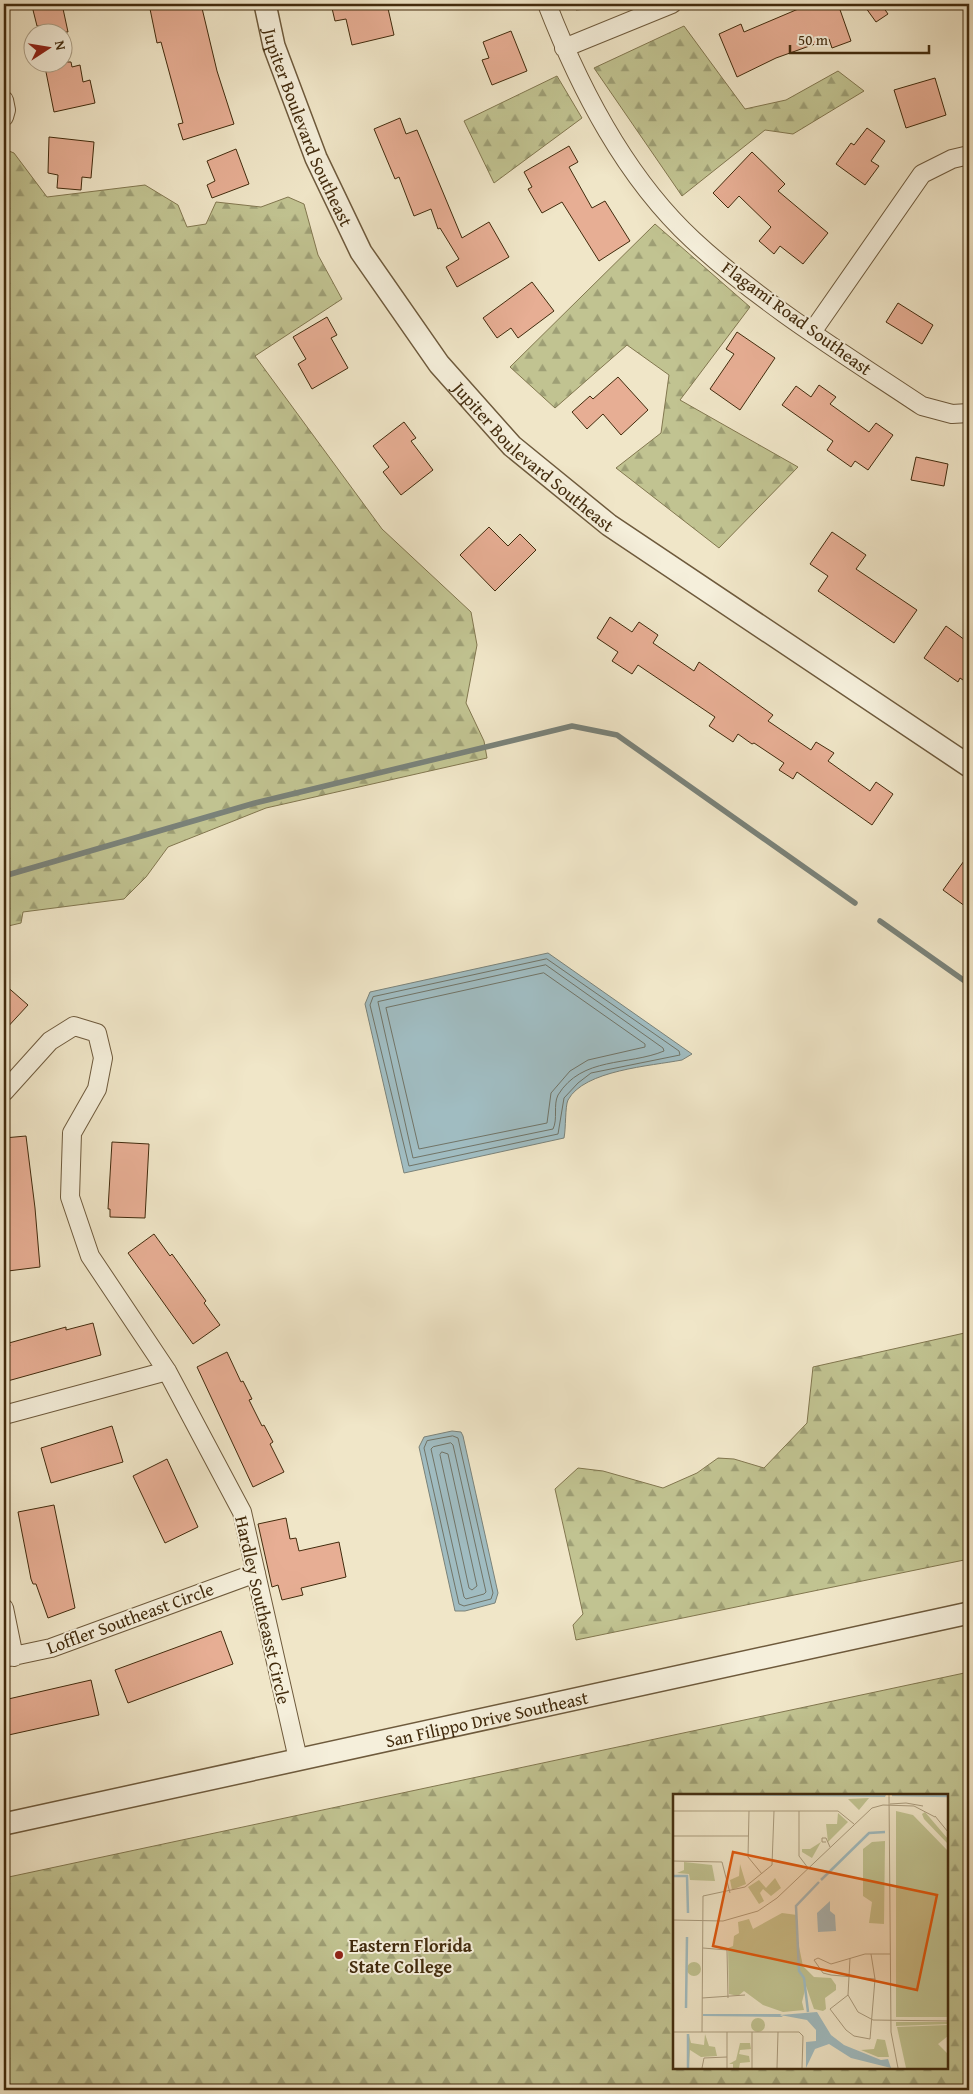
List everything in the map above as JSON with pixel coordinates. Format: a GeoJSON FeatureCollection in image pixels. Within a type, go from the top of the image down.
{"type":"FeatureCollection","features":[{"type":"Feature","properties":{"kind":"street","name":"Jupiter Boulevard Southeast"},"geometry":{"type":"LineString","coordinates":[[265,4],[274,46],[316,158],[361,252],[439,364],[512,446],[609,525],[969,766]]}},
{"type":"Feature","properties":{"kind":"street","name":"Flagami Road Southeast"},"geometry":{"type":"LineString","coordinates":[[547,4],[564,48],[600,120],[647,189],[692,239],[756,293],[922,406],[952,414],[969,413]]}},
{"type":"Feature","properties":{"kind":"street"},"geometry":{"type":"LineString","coordinates":[[564,48],[672,4]]}},
{"type":"Feature","properties":{"kind":"street"},"geometry":{"type":"LineString","coordinates":[[4,100],[6,110],[4,116]]}},
{"type":"Feature","properties":{"kind":"street"},"geometry":{"type":"LineString","coordinates":[[812,332],[922,174],[952,159],[969,155]]}},
{"type":"Feature","properties":{"kind":"street","name":"Hardley Southeasst Circle"},"geometry":{"type":"LineString","coordinates":[[4,1092],[50,1041],[74,1026],[97,1033],[103,1058],[97,1089],[72,1133],[70,1197],[90,1256],[167,1372],[242,1512],[298,1759]]}},
{"type":"Feature","properties":{"kind":"street"},"geometry":{"type":"LineString","coordinates":[[4,1415],[167,1372]]}},
{"type":"Feature","properties":{"kind":"street","name":"Loffler Southeast Circle"},"geometry":{"type":"LineString","coordinates":[[9,1658],[51,1648],[256,1573]]}},
{"type":"Feature","properties":{"kind":"street"},"geometry":{"type":"LineString","coordinates":[[4,1608],[9,1658]]}},
{"type":"Feature","properties":{"kind":"street","name":"San Filippo Drive Southeast"},"geometry":{"type":"LineString","coordinates":[[4,1824],[969,1613]]}},
{"type":"Feature","properties":{"kind":"green space"},"geometry":{"type":"Polygon","coordinates":[[[574,4],[634,4],[576,10],[574,4]]]}},
{"type":"Feature","properties":{"kind":"green space"},"geometry":{"type":"Polygon","coordinates":[[[684,26],[745,109],[786,100],[838,71],[864,91],[793,134],[765,130],[682,196],[594,68],[684,26]]]}},
{"type":"Feature","properties":{"kind":"green space"},"geometry":{"type":"Polygon","coordinates":[[[557,76],[582,118],[494,183],[464,121],[557,76]]]}},
{"type":"Feature","properties":{"kind":"green space"},"geometry":{"type":"Polygon","coordinates":[[[4,152],[14,153],[47,197],[145,185],[178,205],[187,227],[206,224],[216,202],[261,207],[288,197],[304,204],[318,255],[342,299],[255,356],[382,529],[471,612],[477,645],[466,703],[484,741],[487,758],[266,808],[168,847],[146,877],[124,899],[23,912],[21,923],[4,927],[4,152]]]}},
{"type":"Feature","properties":{"kind":"green space"},"geometry":{"type":"Polygon","coordinates":[[[655,224],[750,307],[680,400],[798,467],[719,548],[616,468],[661,433],[669,375],[627,345],[555,408],[510,367],[655,224]]]}},
{"type":"Feature","properties":{"kind":"green space"},"geometry":{"type":"Polygon","coordinates":[[[969,1332],[969,1559],[576,1640],[573,1625],[583,1614],[555,1489],[578,1468],[603,1471],[663,1488],[697,1473],[718,1458],[734,1459],[764,1468],[807,1423],[813,1367],[969,1332]]]}},
{"type":"Feature","properties":{"kind":"green space","name":"Eastern Florida State College"},"geometry":{"type":"Polygon","coordinates":[[[969,1672],[969,2090],[4,2090],[4,1878],[969,1672]]]}},
{"type":"Feature","properties":{"kind":"water"},"geometry":{"type":"Polygon","coordinates":[[[548,953],[692,1054],[682,1060],[619,1071],[588,1082],[576,1090],[568,1100],[564,1138],[404,1173],[365,1004],[370,992],[548,953]]]}},
{"type":"Feature","properties":{"kind":"water"},"geometry":{"type":"Polygon","coordinates":[[[452,1431],[461,1432],[463,1436],[498,1593],[495,1603],[465,1611],[455,1611],[419,1447],[424,1437],[452,1431]]]}},
{"type":"Feature","properties":{"kind":"building"},"geometry":{"type":"Polygon","coordinates":[[[62,4],[66,22],[36,22],[32,6],[62,4]]]}},
{"type":"Feature","properties":{"kind":"building"},"geometry":{"type":"Polygon","coordinates":[[[149,4],[201,4],[217,71],[234,124],[183,140],[178,124],[183,123],[161,42],[157,43],[149,4]]]}},
{"type":"Feature","properties":{"kind":"building"},"geometry":{"type":"Polygon","coordinates":[[[331,4],[387,4],[394,35],[352,45],[346,19],[335,21],[331,4]]]}},
{"type":"Feature","properties":{"kind":"building"},"geometry":{"type":"Polygon","coordinates":[[[810,4],[838,4],[851,41],[832,48],[829,39],[776,58],[737,77],[719,34],[741,24],[744,32],[810,4]]]}},
{"type":"Feature","properties":{"kind":"building"},"geometry":{"type":"Polygon","coordinates":[[[863,4],[881,4],[888,14],[876,22],[863,4]]]}},
{"type":"Feature","properties":{"kind":"building"},"geometry":{"type":"Polygon","coordinates":[[[511,31],[527,71],[492,85],[482,60],[489,58],[483,42],[511,31]]]}},
{"type":"Feature","properties":{"kind":"building"},"geometry":{"type":"Polygon","coordinates":[[[80,65],[83,82],[90,80],[95,103],[54,112],[46,72],[72,72],[72,67],[80,65]]]}},
{"type":"Feature","properties":{"kind":"building"},"geometry":{"type":"Polygon","coordinates":[[[935,78],[946,115],[906,128],[894,90],[935,78]]]}},
{"type":"Feature","properties":{"kind":"building"},"geometry":{"type":"Polygon","coordinates":[[[400,118],[406,134],[417,130],[462,238],[489,222],[509,257],[457,287],[446,267],[459,259],[440,228],[438,229],[431,209],[414,216],[399,177],[395,179],[374,129],[400,118]]]}},
{"type":"Feature","properties":{"kind":"building"},"geometry":{"type":"Polygon","coordinates":[[[867,128],[885,141],[871,161],[879,166],[865,185],[836,164],[851,143],[854,145],[867,128]]]}},
{"type":"Feature","properties":{"kind":"building"},"geometry":{"type":"Polygon","coordinates":[[[49,137],[94,142],[91,178],[82,177],[81,190],[57,188],[58,175],[48,173],[49,137]]]}},
{"type":"Feature","properties":{"kind":"building"},"geometry":{"type":"Polygon","coordinates":[[[569,146],[578,162],[569,167],[592,208],[605,201],[630,241],[599,261],[562,202],[542,213],[528,189],[532,187],[524,172],[569,146]]]}},
{"type":"Feature","properties":{"kind":"building"},"geometry":{"type":"Polygon","coordinates":[[[236,149],[249,184],[212,198],[207,185],[215,181],[207,161],[236,149]]]}},
{"type":"Feature","properties":{"kind":"building"},"geometry":{"type":"Polygon","coordinates":[[[752,152],[785,184],[778,191],[828,233],[803,264],[780,246],[774,254],[759,241],[771,227],[739,196],[728,208],[713,193],[752,152]]]}},
{"type":"Feature","properties":{"kind":"building"},"geometry":{"type":"Polygon","coordinates":[[[532,282],[554,311],[518,338],[511,328],[497,338],[483,318],[532,282]]]}},
{"type":"Feature","properties":{"kind":"building"},"geometry":{"type":"Polygon","coordinates":[[[898,303],[933,325],[922,344],[886,322],[898,303]]]}},
{"type":"Feature","properties":{"kind":"building"},"geometry":{"type":"Polygon","coordinates":[[[327,317],[337,335],[331,338],[348,368],[312,389],[298,364],[306,359],[293,337],[327,317]]]}},
{"type":"Feature","properties":{"kind":"building"},"geometry":{"type":"Polygon","coordinates":[[[737,332],[775,358],[740,410],[710,389],[734,354],[726,349],[737,332]]]}},
{"type":"Feature","properties":{"kind":"building"},"geometry":{"type":"Polygon","coordinates":[[[618,377],[648,410],[621,435],[603,414],[587,429],[572,412],[590,396],[593,399],[618,377]]]}},
{"type":"Feature","properties":{"kind":"building"},"geometry":{"type":"Polygon","coordinates":[[[819,385],[836,397],[830,404],[869,432],[876,423],[893,435],[868,470],[855,461],[851,467],[827,450],[833,441],[782,405],[796,386],[811,397],[819,385]]]}},
{"type":"Feature","properties":{"kind":"building"},"geometry":{"type":"Polygon","coordinates":[[[404,422],[416,438],[411,441],[433,470],[401,495],[383,472],[389,467],[373,446],[404,422]]]}},
{"type":"Feature","properties":{"kind":"building"},"geometry":{"type":"Polygon","coordinates":[[[916,457],[948,464],[944,486],[911,480],[916,457]]]}},
{"type":"Feature","properties":{"kind":"building"},"geometry":{"type":"Polygon","coordinates":[[[489,527],[508,546],[520,534],[536,550],[495,591],[460,555],[489,527]]]}},
{"type":"Feature","properties":{"kind":"building"},"geometry":{"type":"Polygon","coordinates":[[[832,532],[866,555],[856,569],[917,610],[894,643],[818,591],[828,576],[810,564],[832,532]]]}},
{"type":"Feature","properties":{"kind":"building"},"geometry":{"type":"Polygon","coordinates":[[[610,617],[632,632],[639,622],[658,635],[653,643],[694,671],[699,662],[773,715],[768,721],[811,750],[816,742],[834,753],[828,761],[870,791],[876,782],[893,794],[872,825],[797,772],[793,779],[779,770],[784,763],[754,743],[752,744],[738,734],[733,742],[709,726],[715,717],[638,665],[632,674],[612,661],[618,652],[597,638],[610,617]]]}},
{"type":"Feature","properties":{"kind":"building"},"geometry":{"type":"Polygon","coordinates":[[[946,626],[969,643],[969,684],[960,678],[958,682],[924,658],[946,626]]]}},
{"type":"Feature","properties":{"kind":"building"},"geometry":{"type":"Polygon","coordinates":[[[969,854],[969,909],[943,890],[969,854]]]}},
{"type":"Feature","properties":{"kind":"building"},"geometry":{"type":"Polygon","coordinates":[[[4,984],[28,1005],[4,1031],[4,984]]]}},
{"type":"Feature","properties":{"kind":"building"},"geometry":{"type":"Polygon","coordinates":[[[26,1136],[40,1267],[8,1271],[4,1233],[4,1138],[26,1136]]]}},
{"type":"Feature","properties":{"kind":"building"},"geometry":{"type":"Polygon","coordinates":[[[112,1142],[149,1144],[145,1218],[110,1217],[110,1209],[108,1209],[112,1142]]]}},
{"type":"Feature","properties":{"kind":"building"},"geometry":{"type":"Polygon","coordinates":[[[154,1234],[170,1256],[172,1254],[206,1301],[204,1303],[220,1325],[193,1344],[128,1253],[154,1234]]]}},
{"type":"Feature","properties":{"kind":"building"},"geometry":{"type":"Polygon","coordinates":[[[93,1323],[101,1355],[4,1382],[4,1348],[10,1346],[9,1343],[66,1327],[66,1330],[93,1323]]]}},
{"type":"Feature","properties":{"kind":"building"},"geometry":{"type":"Polygon","coordinates":[[[227,1352],[241,1382],[243,1381],[252,1399],[249,1400],[262,1426],[264,1425],[273,1442],[270,1444],[284,1472],[253,1487],[197,1367],[227,1352]]]}},
{"type":"Feature","properties":{"kind":"building"},"geometry":{"type":"Polygon","coordinates":[[[112,1426],[123,1462],[51,1483],[41,1448],[112,1426]]]}},
{"type":"Feature","properties":{"kind":"building"},"geometry":{"type":"Polygon","coordinates":[[[167,1459],[198,1527],[165,1543],[133,1476],[167,1459]]]}},
{"type":"Feature","properties":{"kind":"building"},"geometry":{"type":"Polygon","coordinates":[[[54,1505],[75,1608],[48,1618],[36,1584],[33,1584],[31,1579],[18,1512],[54,1505]]]}},
{"type":"Feature","properties":{"kind":"building"},"geometry":{"type":"Polygon","coordinates":[[[286,1518],[290,1539],[296,1538],[299,1551],[339,1542],[346,1577],[301,1588],[303,1595],[282,1600],[278,1585],[272,1587],[258,1524],[286,1518]]]}},
{"type":"Feature","properties":{"kind":"building"},"geometry":{"type":"Polygon","coordinates":[[[221,1631],[233,1664],[128,1703],[115,1670],[221,1631]]]}},
{"type":"Feature","properties":{"kind":"building"},"geometry":{"type":"Polygon","coordinates":[[[91,1680],[99,1715],[4,1736],[4,1700],[91,1680]]]}},
{"type":"Feature","properties":{"kind":"waterway"},"geometry":{"type":"LineString","coordinates":[[4,876],[255,803],[572,726],[617,735],[855,903]]}},
{"type":"Feature","properties":{"kind":"waterway"},"geometry":{"type":"LineString","coordinates":[[880,921],[969,984]]}},
{"type":"Feature","properties":{"kind":"place","name":"Eastern Florida State College"},"geometry":{"type":"Point","coordinates":[339,1955]}}]}
